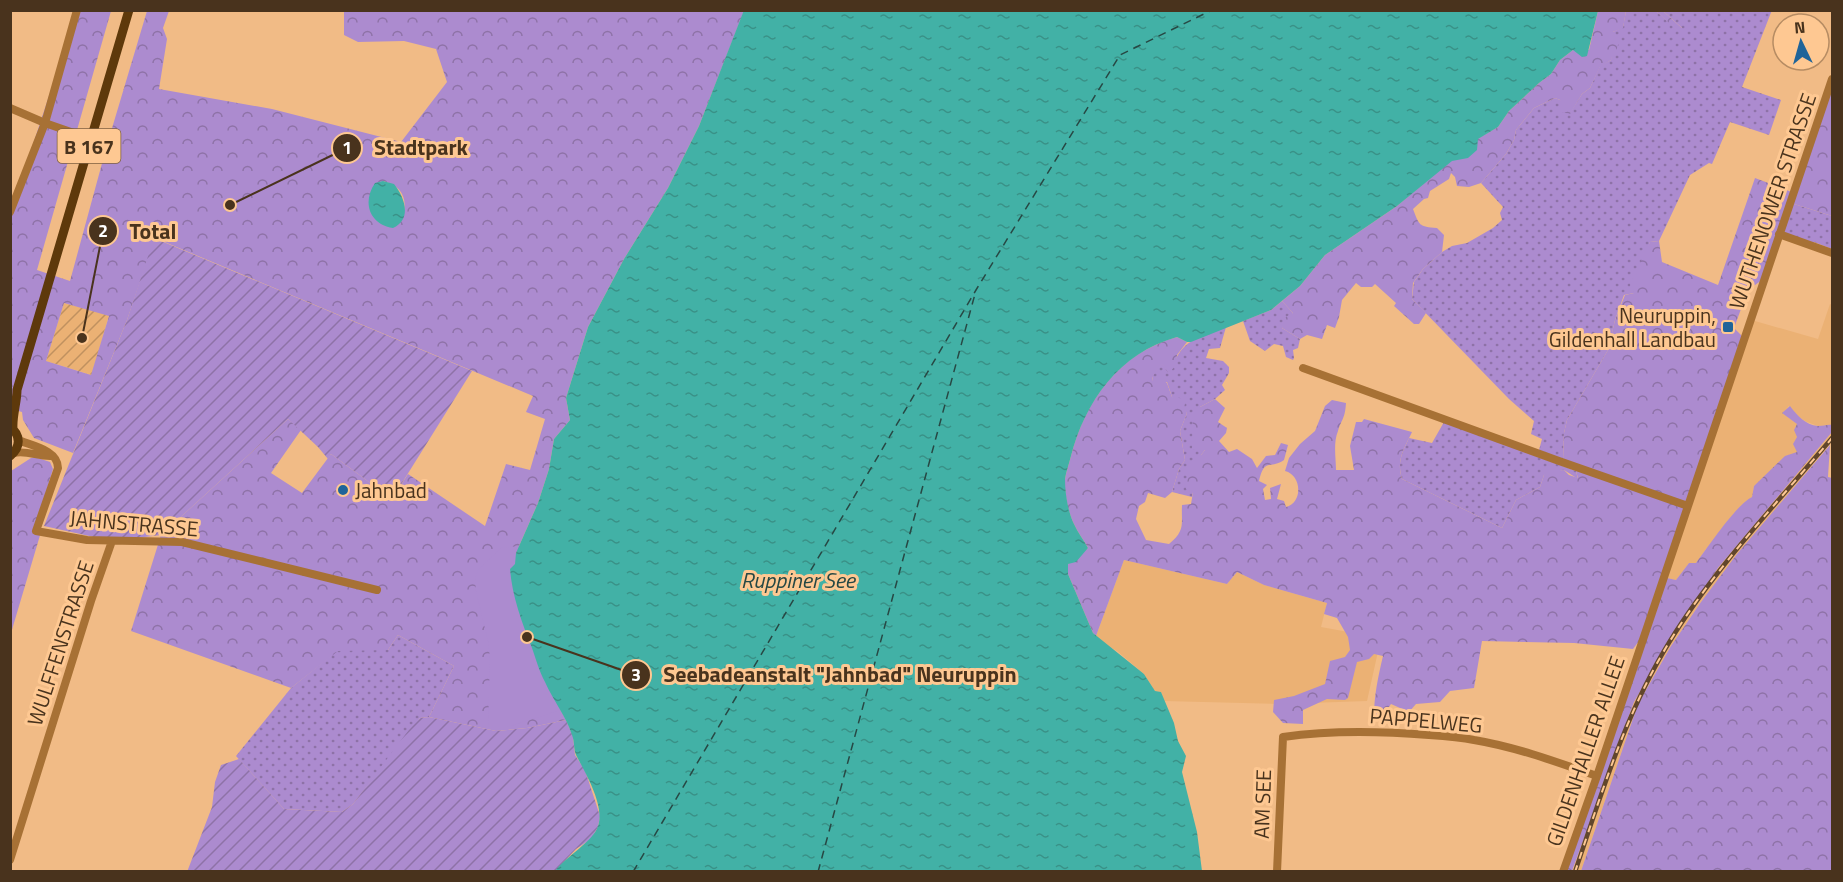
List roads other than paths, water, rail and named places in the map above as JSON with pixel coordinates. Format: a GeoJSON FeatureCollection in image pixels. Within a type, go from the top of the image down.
{"type":"FeatureCollection","features":[{"type":"Feature","properties":{"kind":"main road","name":"B 167"},"geometry":{"type":"LineString","coordinates":[[10,400],[16,390],[129,10]]}},
{"type":"Feature","properties":{"kind":"main road","name":"B 167"},"geometry":{"type":"LineString","coordinates":[[16,390],[17,398],[12,428],[18,440]]}},
{"type":"Feature","properties":{"kind":"main road"},"geometry":{"type":"LineString","coordinates":[[12,454],[18,440]]}},
{"type":"Feature","properties":{"kind":"street"},"geometry":{"type":"LineString","coordinates":[[10,212],[45,123],[77,10]]}},
{"type":"Feature","properties":{"kind":"street","name":"WUTHENOWER STRASSE"},"geometry":{"type":"LineString","coordinates":[[1642,642],[1833,79]]}},
{"type":"Feature","properties":{"kind":"street"},"geometry":{"type":"LineString","coordinates":[[10,108],[45,123],[91,138]]}},
{"type":"Feature","properties":{"kind":"street"},"geometry":{"type":"LineString","coordinates":[[1779,234],[1833,253]]}},
{"type":"Feature","properties":{"kind":"street"},"geometry":{"type":"LineString","coordinates":[[1303,368],[1688,506]]}},
{"type":"Feature","properties":{"kind":"street"},"geometry":{"type":"LineString","coordinates":[[18,440],[45,450],[52,456]]}},
{"type":"Feature","properties":{"kind":"street"},"geometry":{"type":"LineString","coordinates":[[12,454],[28,452],[52,456]]}},
{"type":"Feature","properties":{"kind":"street","name":"JAHNSTRASSE"},"geometry":{"type":"LineString","coordinates":[[52,456],[58,461],[58,468],[36,531],[87,540],[182,542],[377,590]]}},
{"type":"Feature","properties":{"kind":"street","name":"WULFFENSTRASSE"},"geometry":{"type":"LineString","coordinates":[[10,860],[112,541]]}},
{"type":"Feature","properties":{"kind":"street","name":"GILDENHALLER ALLEE"},"geometry":{"type":"LineString","coordinates":[[1563,872],[1642,642]]}},
{"type":"Feature","properties":{"kind":"street","name":"PAPPELWEG"},"geometry":{"type":"LineString","coordinates":[[1283,737],[1337,732],[1395,732],[1460,738],[1541,757],[1597,776]]}},
{"type":"Feature","properties":{"kind":"street","name":"AM SEE"},"geometry":{"type":"LineString","coordinates":[[1277,872],[1283,737]]}},
{"type":"Feature","properties":{"kind":"water","name":"Ruppiner See"},"geometry":{"type":"Polygon","coordinates":[[[744,10],[1598,11],[1587,56],[1582,57],[1573,50],[1560,60],[1551,74],[1509,111],[1498,127],[1478,139],[1477,150],[1468,158],[1452,161],[1397,206],[1325,255],[1300,286],[1271,310],[1191,342],[1177,337],[1156,344],[1138,355],[1108,382],[1085,417],[1065,479],[1070,514],[1088,548],[1076,562],[1068,564],[1068,574],[1093,633],[1144,674],[1155,691],[1161,692],[1174,723],[1178,741],[1186,756],[1182,772],[1197,832],[1202,871],[555,871],[591,838],[598,826],[599,809],[594,790],[576,754],[569,728],[539,669],[518,609],[510,569],[515,564],[516,553],[538,503],[549,469],[554,439],[570,420],[566,398],[588,327],[624,259],[668,188],[699,126],[744,10]]]}},
{"type":"Feature","properties":{"kind":"water"},"geometry":{"type":"Polygon","coordinates":[[[383,181],[394,184],[405,207],[403,219],[393,228],[378,222],[370,211],[371,190],[375,183],[383,181]]]}},
{"type":"Feature","properties":{"kind":"railway"},"geometry":{"type":"LineString","coordinates":[[1575,872],[1605,782],[1640,696],[1654,668],[1687,614],[1726,562],[1832,438]]}},
{"type":"Feature","properties":{"kind":"place","name":"Stadtpark"},"geometry":{"type":"Point","coordinates":[230,205]}},
{"type":"Feature","properties":{"kind":"place","name":"Neuruppin, Gildenhall Landbau"},"geometry":{"type":"Point","coordinates":[1728,327]}},
{"type":"Feature","properties":{"kind":"place","name":"Total"},"geometry":{"type":"Point","coordinates":[82,338]}},
{"type":"Feature","properties":{"kind":"place","name":"Jahnbad"},"geometry":{"type":"Point","coordinates":[343,490]}},
{"type":"Feature","properties":{"kind":"place","name":"Seebadeanstalt \"Jahnbad\" Neuruppin"},"geometry":{"type":"Point","coordinates":[527,637]}}]}
